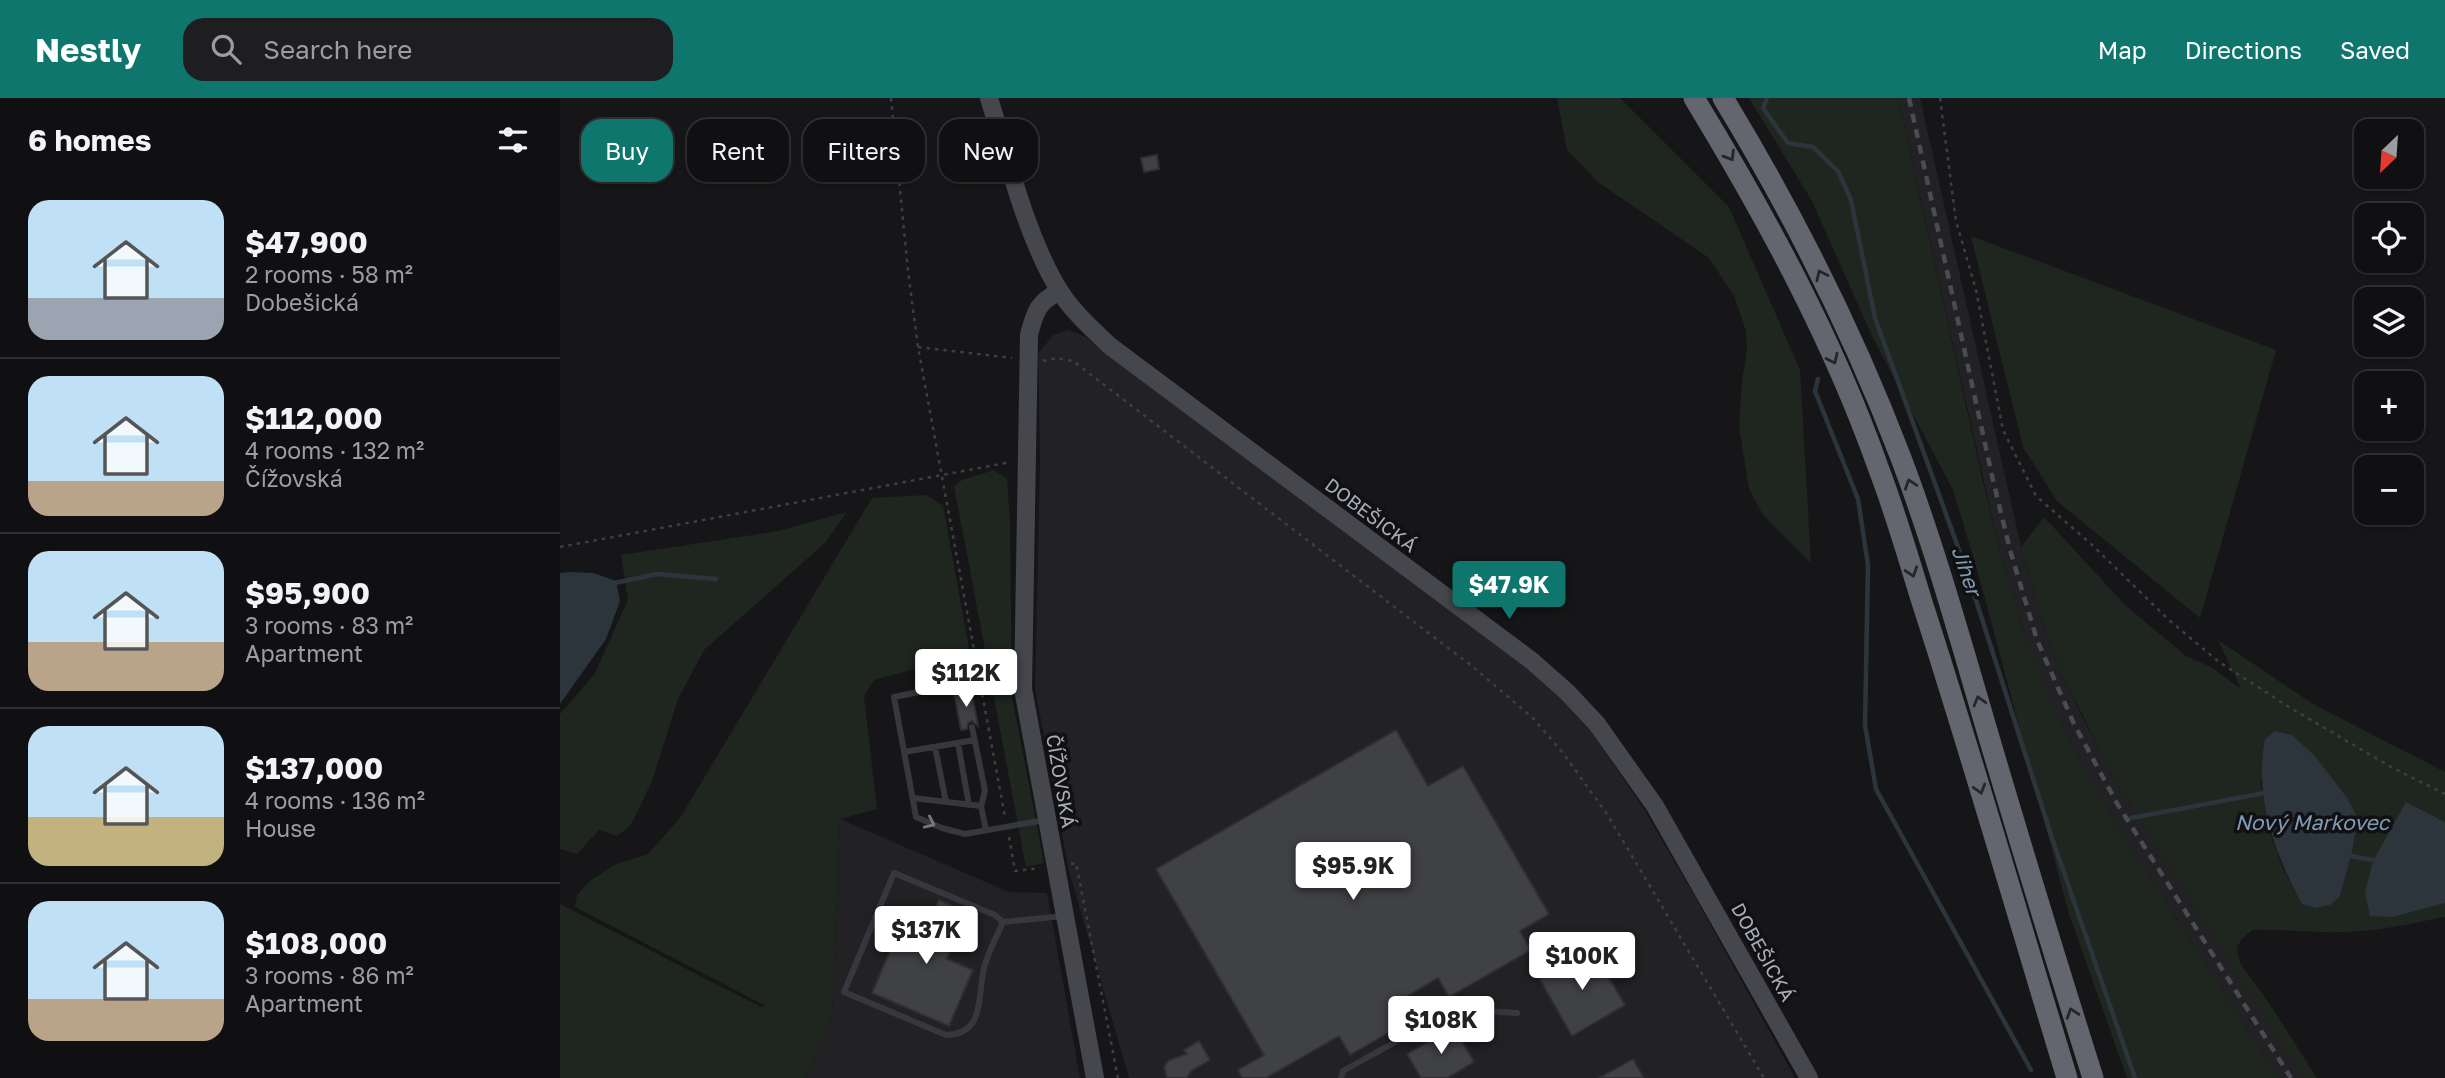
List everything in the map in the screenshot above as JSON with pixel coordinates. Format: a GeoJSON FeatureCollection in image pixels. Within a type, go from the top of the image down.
{"type":"FeatureCollection","features":[{"type":"Feature","properties":{"kind":"highway"},"geometry":{"type":"LineString","coordinates":[[1695,98],[1735,164],[1789,264],[1845,385],[1878,466],[1944,670],[2067,1078]]}},
{"type":"Feature","properties":{"kind":"highway"},"geometry":{"type":"LineString","coordinates":[[1724,98],[1808,247],[1858,353],[1901,458],[1936,559],[2046,930],[2093,1078]]}},
{"type":"Feature","properties":{"kind":"street","name":"DOBEŠICKÁ"},"geometry":{"type":"LineString","coordinates":[[989,98],[1041,255],[1060,291],[1110,346],[1531,661],[1567,692],[1597,724],[1655,806],[1809,1078]]}},
{"type":"Feature","properties":{"kind":"street","name":"ČÍŽOVSKÁ"},"geometry":{"type":"LineString","coordinates":[[1060,291],[1045,299],[1038,307],[1029,335],[1023,689],[1095,1078]]}},
{"type":"Feature","properties":{"kind":"lane"},"geometry":{"type":"LineString","coordinates":[[965,690],[963,683],[894,696],[916,817],[965,834],[1047,819]]}},
{"type":"Feature","properties":{"kind":"lane"},"geometry":{"type":"LineString","coordinates":[[972,727],[985,791],[981,806],[986,830]]}},
{"type":"Feature","properties":{"kind":"lane"},"geometry":{"type":"LineString","coordinates":[[904,752],[975,740]]}},
{"type":"Feature","properties":{"kind":"lane"},"geometry":{"type":"LineString","coordinates":[[958,743],[969,804]]}},
{"type":"Feature","properties":{"kind":"lane"},"geometry":{"type":"LineString","coordinates":[[935,747],[946,802]]}},
{"type":"Feature","properties":{"kind":"lane"},"geometry":{"type":"LineString","coordinates":[[913,798],[981,806]]}},
{"type":"Feature","properties":{"kind":"lane"},"geometry":{"type":"LineString","coordinates":[[1003,922],[986,961],[980,1003],[973,1022],[967,1030],[957,1035],[946,1035],[844,992],[894,873],[995,915],[1003,922],[1065,916]]}},
{"type":"Feature","properties":{"kind":"lane"},"geometry":{"type":"LineString","coordinates":[[1341,1078],[1343,1071],[1455,1009],[1517,1013]]}},
{"type":"Feature","properties":{"kind":"path"},"geometry":{"type":"LineString","coordinates":[[891,98],[906,259],[918,347],[1006,819]]}},
{"type":"Feature","properties":{"kind":"path"},"geometry":{"type":"LineString","coordinates":[[1940,98],[1956,221],[1976,290],[2003,430],[2036,496],[2091,544],[2169,620],[2219,662],[2380,761],[2445,794]]}},
{"type":"Feature","properties":{"kind":"path"},"geometry":{"type":"LineString","coordinates":[[918,347],[1041,362],[1057,358],[1073,362],[1473,667],[1533,718],[1563,753],[1607,814],[1765,1078]]}},
{"type":"Feature","properties":{"kind":"path"},"geometry":{"type":"LineString","coordinates":[[560,547],[1027,459]]}},
{"type":"Feature","properties":{"kind":"path"},"geometry":{"type":"LineString","coordinates":[[1008,832],[1015,871],[1076,863],[1118,1078]]}},
{"type":"Feature","properties":{"kind":"shaded area"},"geometry":{"type":"Polygon","coordinates":[[[1557,98],[1620,98],[1729,207],[1800,370],[1811,563],[1763,515],[1749,489],[1739,427],[1747,350],[1746,331],[1734,296],[1709,258],[1598,182],[1567,150],[1557,98]]]}},
{"type":"Feature","properties":{"kind":"shaded area"},"geometry":{"type":"Polygon","coordinates":[[[1749,98],[1898,98],[1983,482],[2000,553],[2027,643],[2064,729],[2108,810],[2278,1078],[2127,1078],[2069,914],[1980,580],[1953,490],[1872,336],[1812,201],[1749,98]]]}},
{"type":"Feature","properties":{"kind":"shaded area"},"geometry":{"type":"Polygon","coordinates":[[[1898,98],[1920,98],[2021,547],[2047,636],[2064,678],[2127,799],[2304,1078],[2278,1078],[2108,810],[2044,687],[2027,643],[2000,553],[1898,98]]]}},
{"type":"Feature","properties":{"kind":"shaded area"},"geometry":{"type":"Polygon","coordinates":[[[1971,236],[2276,350],[2200,618],[2057,501],[2023,447],[1971,236]]]}},
{"type":"Feature","properties":{"kind":"shaded area"},"geometry":{"type":"Polygon","coordinates":[[[1068,330],[1084,336],[1527,667],[1564,700],[1590,729],[1645,811],[1795,1078],[1129,1078],[1069,871],[1035,688],[1040,459],[1038,354],[1053,335],[1068,330]]]}},
{"type":"Feature","properties":{"kind":"shaded area"},"geometry":{"type":"Polygon","coordinates":[[[994,470],[1007,479],[1012,697],[1044,863],[1026,867],[954,486],[962,480],[994,470]]]}},
{"type":"Feature","properties":{"kind":"shaded area"},"geometry":{"type":"Polygon","coordinates":[[[927,495],[943,506],[971,659],[940,662],[874,680],[864,696],[877,809],[840,819],[832,1017],[806,1078],[560,1078],[560,904],[761,1007],[766,1006],[575,907],[577,895],[591,880],[614,865],[648,854],[680,818],[872,498],[927,495]]]}},
{"type":"Feature","properties":{"kind":"shaded area"},"geometry":{"type":"Polygon","coordinates":[[[847,512],[825,543],[704,650],[678,699],[652,781],[631,825],[617,836],[599,830],[577,854],[560,849],[560,714],[594,675],[628,600],[621,555],[778,531],[847,512]]]}},
{"type":"Feature","properties":{"kind":"shaded area"},"geometry":{"type":"Polygon","coordinates":[[[2044,517],[2125,605],[2186,656],[2211,667],[2241,689],[2218,640],[2313,704],[2445,772],[2445,822],[2406,802],[2393,917],[2445,903],[2445,917],[2356,932],[2252,930],[2237,948],[2240,963],[2317,1078],[2303,1078],[2127,799],[2103,756],[2064,678],[2047,636],[2021,547],[2044,517]],[[2260,780],[2271,835],[2282,866],[2302,904],[2340,896],[2352,852],[2260,780]]]}},
{"type":"Feature","properties":{"kind":"shaded area"},"geometry":{"type":"Polygon","coordinates":[[[840,819],[1009,892],[1047,893],[1080,1078],[806,1078],[832,1017],[840,819]]]}},
{"type":"Feature","properties":{"kind":"water"},"geometry":{"type":"Polygon","coordinates":[[[560,573],[593,573],[616,581],[620,601],[606,639],[560,704],[560,573]]]}},
{"type":"Feature","properties":{"kind":"water","name":"Nový Markovec"},"geometry":{"type":"Polygon","coordinates":[[[2275,731],[2292,735],[2314,755],[2348,799],[2357,818],[2352,852],[2340,896],[2330,905],[2316,908],[2302,904],[2275,844],[2264,803],[2262,761],[2265,739],[2275,731]]]}},
{"type":"Feature","properties":{"kind":"water"},"geometry":{"type":"Polygon","coordinates":[[[2406,802],[2445,822],[2445,903],[2393,917],[2370,916],[2365,893],[2373,861],[2406,802]]]}},
{"type":"Feature","properties":{"kind":"building"},"geometry":{"type":"Polygon","coordinates":[[[1157,155],[1159,169],[1144,172],[1141,158],[1157,155]]]}},
{"type":"Feature","properties":{"kind":"building"},"geometry":{"type":"Polygon","coordinates":[[[971,689],[978,726],[972,721],[968,723],[967,729],[961,730],[954,692],[959,691],[966,696],[971,689]]]}},
{"type":"Feature","properties":{"kind":"building"},"geometry":{"type":"Polygon","coordinates":[[[1396,730],[1428,786],[1463,766],[1549,914],[1520,931],[1531,950],[1449,997],[1438,978],[1396,1003],[1407,1022],[1350,1055],[1339,1036],[1266,1078],[1242,1078],[1238,1070],[1264,1055],[1156,869],[1396,730]]]}},
{"type":"Feature","properties":{"kind":"building"},"geometry":{"type":"Polygon","coordinates":[[[939,900],[970,914],[960,937],[956,936],[947,959],[973,970],[949,1026],[872,993],[905,915],[928,924],[939,900]]]}},
{"type":"Feature","properties":{"kind":"building"},"geometry":{"type":"Polygon","coordinates":[[[1591,947],[1625,1005],[1572,1036],[1539,978],[1591,947]]]}},
{"type":"Feature","properties":{"kind":"building"},"geometry":{"type":"Polygon","coordinates":[[[1454,1027],[1474,1062],[1447,1078],[1421,1078],[1407,1054],[1454,1027]]]}},
{"type":"Feature","properties":{"kind":"building"},"geometry":{"type":"Polygon","coordinates":[[[1199,1041],[1210,1060],[1191,1071],[1187,1078],[1167,1078],[1164,1067],[1169,1060],[1187,1054],[1184,1050],[1199,1041]]]}},
{"type":"Feature","properties":{"kind":"building"},"geometry":{"type":"Polygon","coordinates":[[[1633,1059],[1644,1078],[1599,1078],[1633,1059]]]}},
{"type":"Feature","properties":{"kind":"waterway","name":"Jiher"},"geometry":{"type":"LineString","coordinates":[[1767,98],[1763,108],[1788,143],[1813,147],[1838,171],[1851,200],[1875,318],[1967,572],[2052,838],[2135,1078]]}},
{"type":"Feature","properties":{"kind":"waterway"},"geometry":{"type":"LineString","coordinates":[[1818,379],[1815,391],[1858,499],[1868,565],[1865,725],[1876,789],[2031,1070]]}},
{"type":"Feature","properties":{"kind":"waterway"},"geometry":{"type":"LineString","coordinates":[[610,584],[657,574],[716,579]]}},
{"type":"Feature","properties":{"kind":"waterway"},"geometry":{"type":"LineString","coordinates":[[2131,818],[2265,793]]}},
{"type":"Feature","properties":{"kind":"waterway"},"geometry":{"type":"LineString","coordinates":[[2346,855],[2378,861]]}},
{"type":"Feature","properties":{"kind":"railway"},"geometry":{"type":"LineString","coordinates":[[1909,98],[1993,480],[2010,550],[2037,640],[2074,724],[2118,805],[2291,1078]]}}]}
